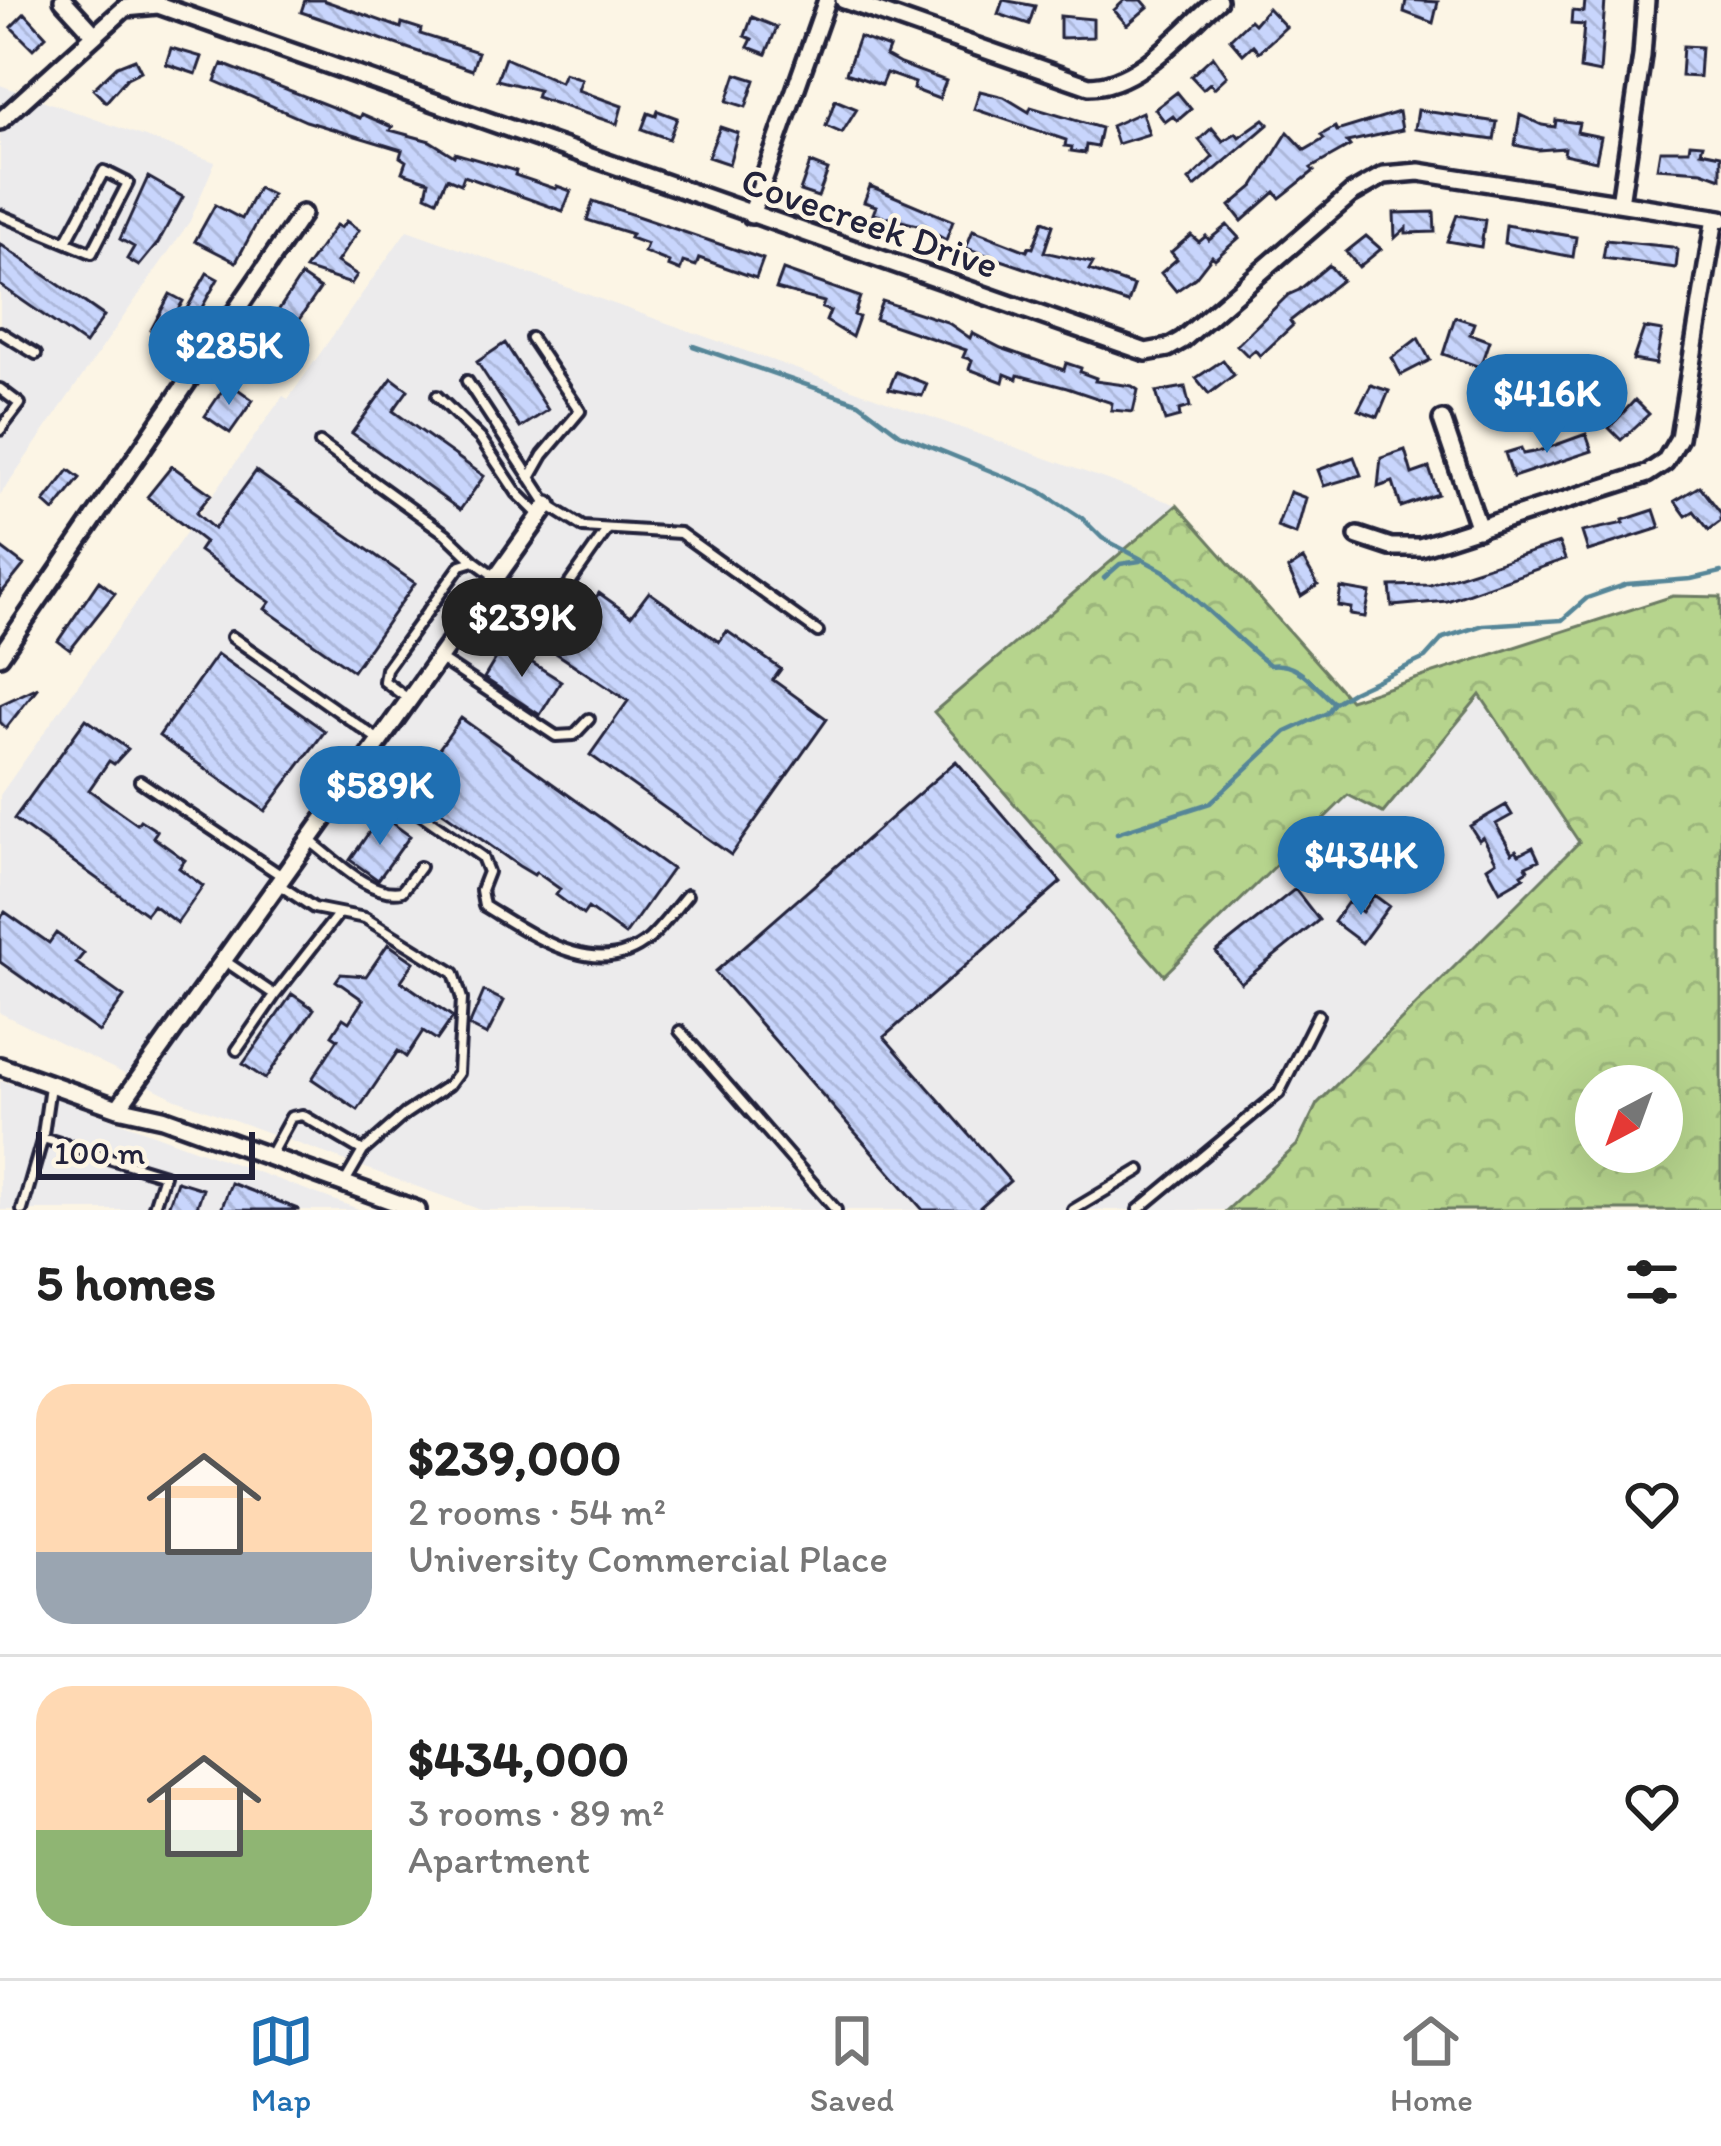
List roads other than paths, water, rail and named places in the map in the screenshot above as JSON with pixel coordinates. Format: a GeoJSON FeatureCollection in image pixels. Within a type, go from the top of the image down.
{"type":"FeatureCollection","features":[{"type":"Feature","properties":{"kind":"street"},"geometry":{"type":"LineString","coordinates":[[63,0],[94,34]]}},
{"type":"Feature","properties":{"kind":"street"},"geometry":{"type":"LineString","coordinates":[[751,215],[827,0]]}},
{"type":"Feature","properties":{"kind":"street"},"geometry":{"type":"LineString","coordinates":[[844,0],[1081,85],[1106,86],[1129,77],[1218,0]]}},
{"type":"Feature","properties":{"kind":"street"},"geometry":{"type":"LineString","coordinates":[[1620,203],[1646,0]]}},
{"type":"Feature","properties":{"kind":"street","name":"Covecreek Drive"},"geometry":{"type":"LineString","coordinates":[[0,122],[125,8],[158,4],[1146,352],[1182,340],[1351,194],[1384,175],[1419,172],[1718,218]]}},
{"type":"Feature","properties":{"kind":"street"},"geometry":{"type":"LineString","coordinates":[[0,656],[302,214]]}},
{"type":"Feature","properties":{"kind":"street"},"geometry":{"type":"LineString","coordinates":[[1358,536],[1391,547],[1420,547],[1647,474],[1665,463],[1674,451],[1718,218]]}},
{"type":"Feature","properties":{"kind":"street"},"geometry":{"type":"LineString","coordinates":[[1442,420],[1479,529]]}},
{"type":"Feature","properties":{"kind":"street"},"geometry":{"type":"LineString","coordinates":[[118,1108],[544,510]]}},
{"type":"Feature","properties":{"kind":"street"},"geometry":{"type":"LineString","coordinates":[[0,1066],[118,1108],[163,1118],[417,1210]]}},
{"type":"Feature","properties":{"kind":"lane"},"geometry":{"type":"LineString","coordinates":[[0,215],[92,253],[128,183],[104,171],[66,242]]}},
{"type":"Feature","properties":{"kind":"lane"},"geometry":{"type":"LineString","coordinates":[[0,332],[36,355]]}},
{"type":"Feature","properties":{"kind":"lane"},"geometry":{"type":"LineString","coordinates":[[530,478],[543,454],[580,411],[531,338]]}},
{"type":"Feature","properties":{"kind":"lane"},"geometry":{"type":"LineString","coordinates":[[467,381],[530,478],[544,510]]}},
{"type":"Feature","properties":{"kind":"lane"},"geometry":{"type":"LineString","coordinates":[[0,389],[20,404],[0,430]]}},
{"type":"Feature","properties":{"kind":"lane"},"geometry":{"type":"LineString","coordinates":[[437,396],[481,439],[517,493],[544,510],[583,527],[680,533],[818,632]]}},
{"type":"Feature","properties":{"kind":"lane"},"geometry":{"type":"LineString","coordinates":[[320,443],[446,534],[496,578]]}},
{"type":"Feature","properties":{"kind":"lane"},"geometry":{"type":"LineString","coordinates":[[539,627],[608,529]]}},
{"type":"Feature","properties":{"kind":"lane"},"geometry":{"type":"LineString","coordinates":[[409,700],[384,681],[383,674],[461,566],[474,561]]}},
{"type":"Feature","properties":{"kind":"lane"},"geometry":{"type":"LineString","coordinates":[[232,637],[380,741]]}},
{"type":"Feature","properties":{"kind":"lane"},"geometry":{"type":"LineString","coordinates":[[439,658],[556,736],[574,735],[589,719]]}},
{"type":"Feature","properties":{"kind":"lane"},"geometry":{"type":"LineString","coordinates":[[358,771],[482,857],[488,872],[481,890],[484,906],[540,940],[587,957],[622,954],[648,940],[687,895]]}},
{"type":"Feature","properties":{"kind":"lane"},"geometry":{"type":"LineString","coordinates":[[140,781],[314,908],[365,918],[454,973],[462,999],[458,1073],[363,1151],[344,1184]]}},
{"type":"Feature","properties":{"kind":"lane"},"geometry":{"type":"LineString","coordinates":[[309,841],[388,893],[401,891],[420,867]]}},
{"type":"Feature","properties":{"kind":"lane"},"geometry":{"type":"LineString","coordinates":[[237,1050],[339,913]]}},
{"type":"Feature","properties":{"kind":"lane"},"geometry":{"type":"LineString","coordinates":[[224,960],[275,994]]}},
{"type":"Feature","properties":{"kind":"lane"},"geometry":{"type":"LineString","coordinates":[[1138,1210],[1279,1093],[1318,1015]]}},
{"type":"Feature","properties":{"kind":"lane"},"geometry":{"type":"LineString","coordinates":[[680,1031],[836,1210]]}},
{"type":"Feature","properties":{"kind":"lane"},"geometry":{"type":"LineString","coordinates":[[23,1210],[43,1138],[50,1084]]}},
{"type":"Feature","properties":{"kind":"lane"},"geometry":{"type":"LineString","coordinates":[[269,1156],[291,1117],[302,1115],[363,1151]]}},
{"type":"Feature","properties":{"kind":"lane"},"geometry":{"type":"LineString","coordinates":[[43,1138],[164,1174],[153,1210]]}},
{"type":"Feature","properties":{"kind":"lane"},"geometry":{"type":"LineString","coordinates":[[1073,1210],[1140,1170]]}},
{"type":"Feature","properties":{"kind":"waterway"},"geometry":{"type":"LineString","coordinates":[[693,346],[859,403],[900,434],[1040,491],[1082,518],[1102,538],[1164,571],[1257,655],[1270,665],[1297,671],[1334,703]]}},
{"type":"Feature","properties":{"kind":"waterway"},"geometry":{"type":"LineString","coordinates":[[1104,578],[1120,564],[1140,561]]}},
{"type":"Feature","properties":{"kind":"waterway"},"geometry":{"type":"LineString","coordinates":[[1117,833],[1210,803],[1286,732],[1327,713],[1352,692],[1425,658],[1443,638],[1483,625],[1562,620],[1587,598],[1627,584],[1721,572]]}}]}
